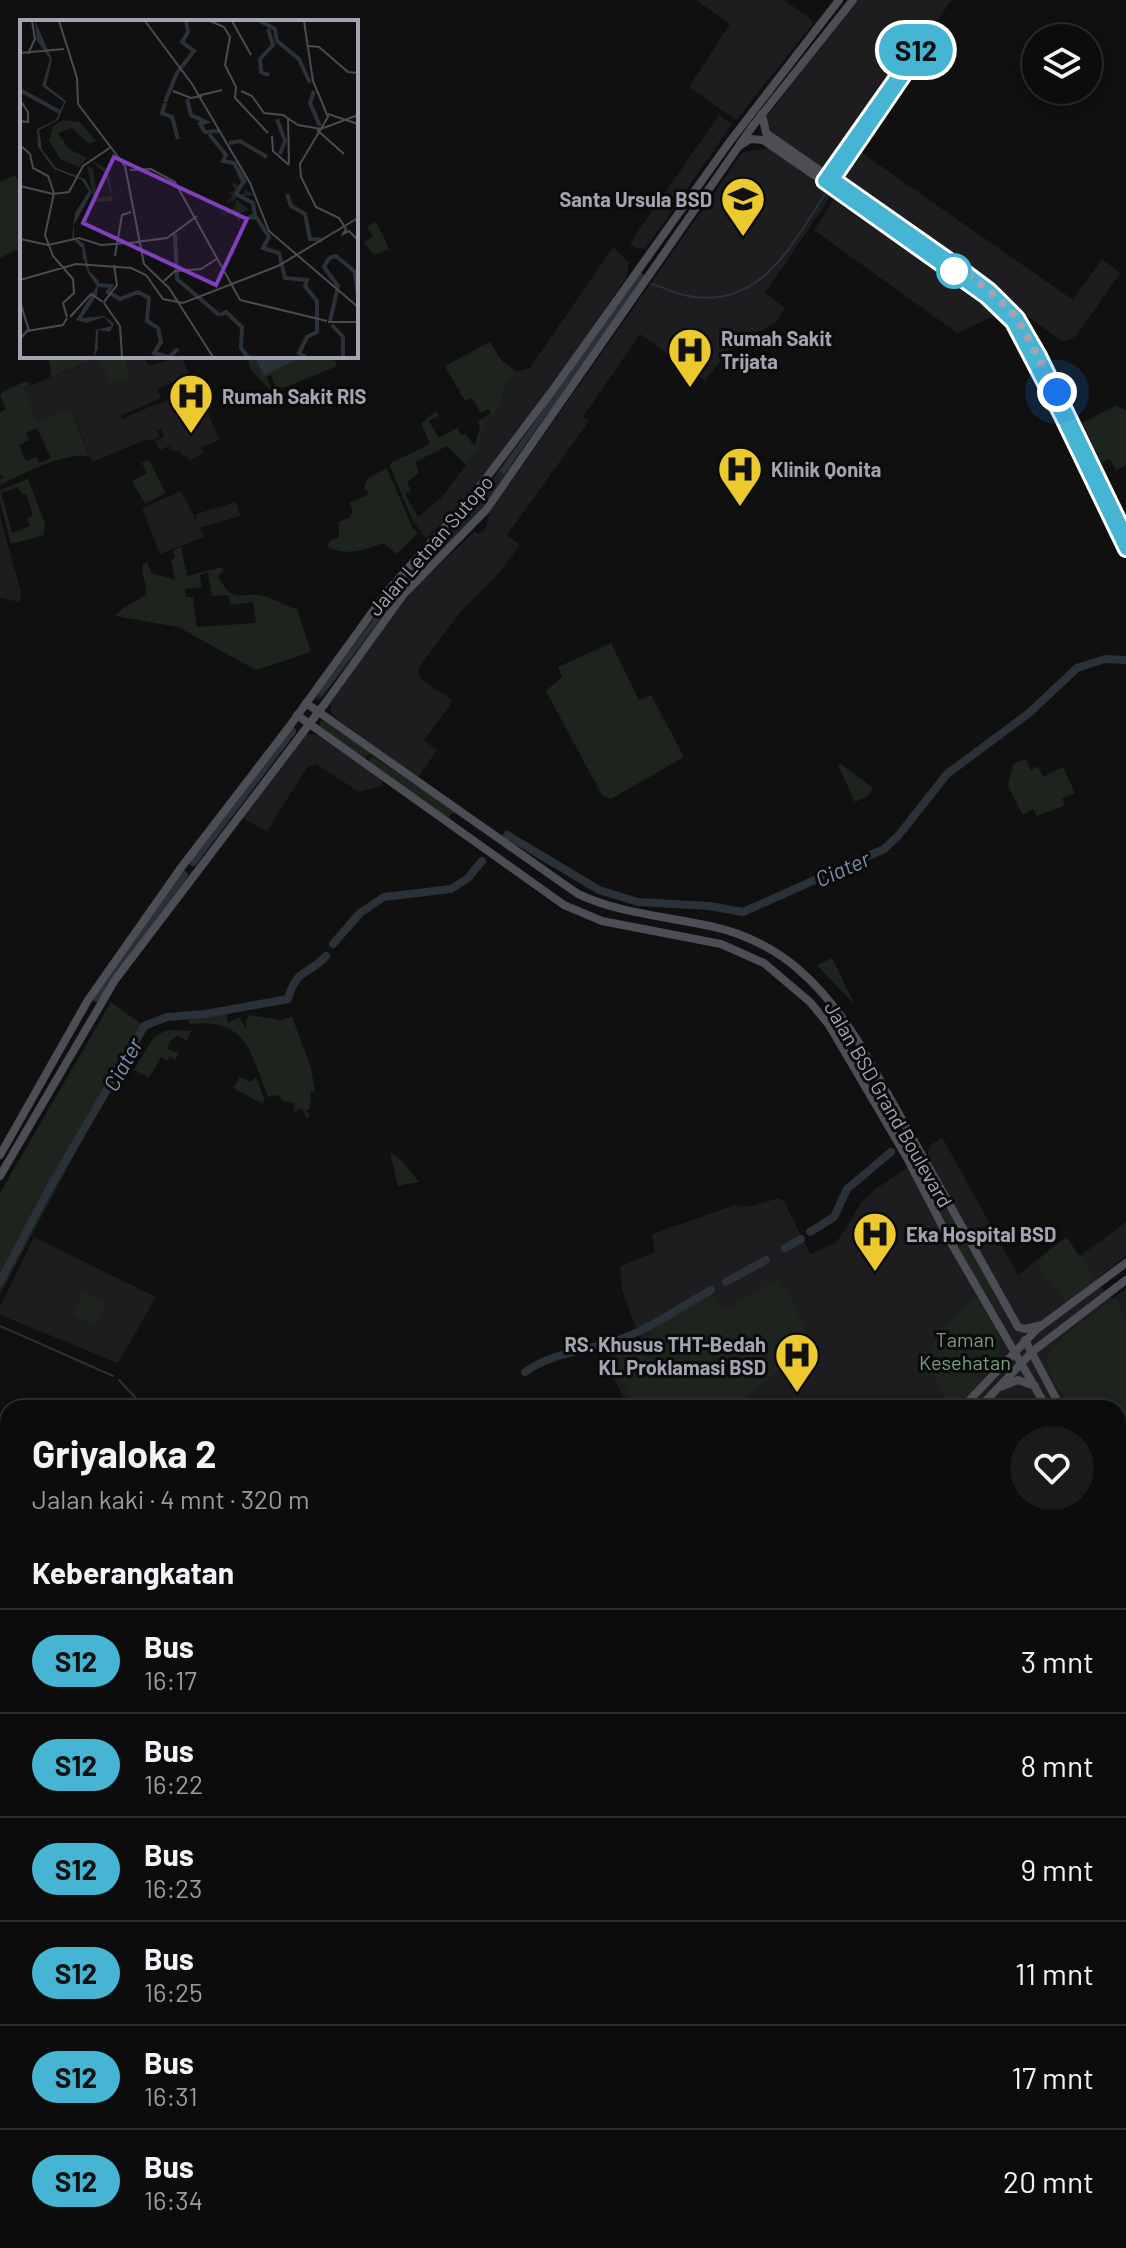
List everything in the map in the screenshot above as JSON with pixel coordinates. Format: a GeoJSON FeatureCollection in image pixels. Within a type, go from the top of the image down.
{"type":"FeatureCollection","features":[{"type":"Feature","properties":{"kind":"main road","name":"Jalan Letnan Sutopo"},"geometry":{"type":"LineString","coordinates":[[0,1155],[88,1000],[186,860],[400,575],[475,493],[552,391],[710,169],[839,0]]}},
{"type":"Feature","properties":{"kind":"main road","name":"Jalan Letnan Sutopo"},"geometry":{"type":"LineString","coordinates":[[0,1176],[115,980],[326,702],[409,587],[486,510],[737,148],[853,0]]}},
{"type":"Feature","properties":{"kind":"main road"},"geometry":{"type":"LineString","coordinates":[[762,114],[766,133],[1004,303],[1025,329],[1126,535]]}},
{"type":"Feature","properties":{"kind":"main road"},"geometry":{"type":"LineString","coordinates":[[737,148],[750,139],[763,140],[941,259],[992,300],[1013,322],[1033,358],[1126,548]]}},
{"type":"Feature","properties":{"kind":"main road"},"geometry":{"type":"LineString","coordinates":[[315,692],[316,703],[326,702]]}},
{"type":"Feature","properties":{"kind":"main road","name":"Jalan BSD Grand Boulevard"},"geometry":{"type":"LineString","coordinates":[[306,703],[571,890],[598,903],[629,912],[727,930],[773,950],[812,980],[841,1013],[861,1046],[1018,1327],[1025,1329],[1042,1325]]}},
{"type":"Feature","properties":{"kind":"main road","name":"Jalan BSD Grand Boulevard"},"geometry":{"type":"LineString","coordinates":[[297,715],[454,830],[564,905],[602,921],[721,944],[764,963],[803,994],[829,1025],[867,1089],[1012,1352],[1022,1363],[1043,1400]]}},
{"type":"Feature","properties":{"kind":"main road"},"geometry":{"type":"LineString","coordinates":[[290,725],[298,724],[299,735]]}},
{"type":"Feature","properties":{"kind":"main road"},"geometry":{"type":"LineString","coordinates":[[383,776],[368,762],[369,756],[395,766]]}},
{"type":"Feature","properties":{"kind":"main road"},"geometry":{"type":"LineString","coordinates":[[454,830],[457,819],[465,816]]}},
{"type":"Feature","properties":{"kind":"main road"},"geometry":{"type":"LineString","coordinates":[[186,860],[192,867],[199,866]]}},
{"type":"Feature","properties":{"kind":"main road"},"geometry":{"type":"LineString","coordinates":[[180,869],[186,869],[192,876]]}},
{"type":"Feature","properties":{"kind":"main road"},"geometry":{"type":"LineString","coordinates":[[564,905],[572,899],[571,890]]}},
{"type":"Feature","properties":{"kind":"main road"},"geometry":{"type":"LineString","coordinates":[[969,1400],[1012,1352],[1042,1325],[1126,1263]]}},
{"type":"Feature","properties":{"kind":"main road"},"geometry":{"type":"LineString","coordinates":[[986,1400],[1031,1353],[1126,1280]]}},
{"type":"Feature","properties":{"kind":"main road"},"geometry":{"type":"LineString","coordinates":[[995,1320],[1005,1320],[1009,1312]]}},
{"type":"Feature","properties":{"kind":"main road"},"geometry":{"type":"LineString","coordinates":[[1025,1340],[1056,1400]]}},
{"type":"Feature","properties":{"kind":"main road"},"geometry":{"type":"LineString","coordinates":[[994,1392],[1018,1380],[1037,1389],[1043,1385],[1049,1387]]}},
{"type":"Feature","properties":{"kind":"shaded area"},"geometry":{"type":"Polygon","coordinates":[[[696,0],[784,0],[812,20],[812,25],[736,120],[689,87],[730,24],[696,0]]]}},
{"type":"Feature","properties":{"kind":"shaded area"},"geometry":{"type":"Polygon","coordinates":[[[855,0],[952,0],[824,173],[766,128],[765,119],[855,0]]]}},
{"type":"Feature","properties":{"kind":"shaded area"},"geometry":{"type":"Polygon","coordinates":[[[719,115],[732,124],[645,249],[636,248],[630,243],[719,115]]]}},
{"type":"Feature","properties":{"kind":"shaded area"},"geometry":{"type":"Polygon","coordinates":[[[769,148],[833,193],[765,293],[785,308],[774,324],[732,345],[705,381],[640,334],[583,417],[589,421],[507,535],[520,545],[493,580],[463,609],[418,668],[420,678],[453,701],[424,740],[437,750],[419,776],[414,776],[332,715],[330,703],[414,588],[475,531],[479,534],[486,527],[489,513],[743,152],[769,148]]]}},
{"type":"Feature","properties":{"kind":"shaded area"},"geometry":{"type":"Polygon","coordinates":[[[859,151],[1073,300],[1102,259],[1120,273],[1077,335],[1062,341],[838,180],[859,151]]]}},
{"type":"Feature","properties":{"kind":"shaded area"},"geometry":{"type":"Polygon","coordinates":[[[837,195],[999,314],[957,333],[814,230],[837,195]]]}},
{"type":"Feature","properties":{"kind":"shaded area"},"geometry":{"type":"Polygon","coordinates":[[[613,247],[629,263],[626,278],[554,384],[469,497],[426,538],[413,521],[441,498],[482,444],[481,429],[502,405],[501,394],[505,382],[517,371],[530,368],[613,247]]]}},
{"type":"Feature","properties":{"kind":"shaded area"},"geometry":{"type":"Polygon","coordinates":[[[145,358],[149,366],[182,358],[190,375],[157,389],[161,398],[121,416],[121,419],[196,388],[220,440],[201,447],[204,453],[189,461],[179,449],[173,452],[169,446],[160,450],[155,441],[164,437],[161,429],[157,431],[160,437],[92,462],[72,411],[37,423],[25,388],[95,360],[145,358]]]}},
{"type":"Feature","properties":{"kind":"shaded area"},"geometry":{"type":"Polygon","coordinates":[[[255,358],[299,358],[264,376],[255,358]]]}},
{"type":"Feature","properties":{"kind":"shaded area"},"geometry":{"type":"Polygon","coordinates":[[[552,398],[556,401],[504,474],[499,471],[552,398]]]}},
{"type":"Feature","properties":{"kind":"shaded area"},"geometry":{"type":"Polygon","coordinates":[[[181,491],[198,524],[196,514],[236,502],[240,516],[200,528],[204,537],[160,554],[142,508],[181,491]]]}},
{"type":"Feature","properties":{"kind":"shaded area"},"geometry":{"type":"Polygon","coordinates":[[[0,516],[21,592],[20,602],[0,598],[0,516]]]}},
{"type":"Feature","properties":{"kind":"shaded area"},"geometry":{"type":"Polygon","coordinates":[[[431,550],[322,696],[318,693],[408,574],[431,550]]]}},
{"type":"Feature","properties":{"kind":"shaded area"},"geometry":{"type":"Polygon","coordinates":[[[305,735],[317,735],[384,780],[379,787],[359,792],[316,764],[307,767],[267,831],[242,818],[305,735]]]}},
{"type":"Feature","properties":{"kind":"shaded area"},"geometry":{"type":"Polygon","coordinates":[[[942,1137],[1018,1275],[1066,1237],[1080,1256],[1126,1222],[1126,1256],[1096,1280],[1112,1299],[1126,1289],[1126,1400],[625,1400],[604,1360],[640,1340],[622,1290],[620,1266],[655,1252],[652,1234],[735,1205],[748,1207],[779,1198],[784,1201],[810,1254],[836,1243],[862,1202],[874,1190],[928,1154],[931,1145],[942,1137]]]}},
{"type":"Feature","properties":{"kind":"shaded area"},"geometry":{"type":"Polygon","coordinates":[[[34,1237],[156,1297],[118,1363],[0,1315],[0,1307],[34,1237]]]}},
{"type":"Feature","properties":{"kind":"green space"},"geometry":{"type":"Polygon","coordinates":[[[15,175],[20,183],[20,248],[0,258],[0,182],[15,175]]]}},
{"type":"Feature","properties":{"kind":"green space"},"geometry":{"type":"Polygon","coordinates":[[[376,222],[389,249],[374,255],[364,242],[373,236],[367,227],[376,222]]]}},
{"type":"Feature","properties":{"kind":"green space"},"geometry":{"type":"Polygon","coordinates":[[[490,342],[501,360],[517,372],[504,386],[503,405],[481,429],[482,444],[466,465],[447,446],[415,462],[419,473],[407,482],[411,490],[405,494],[418,517],[413,521],[391,463],[430,444],[421,423],[436,411],[439,415],[429,421],[439,438],[457,428],[475,446],[480,426],[477,422],[491,413],[488,409],[481,413],[472,398],[465,401],[445,366],[490,342]]]}},
{"type":"Feature","properties":{"kind":"green space"},"geometry":{"type":"Polygon","coordinates":[[[48,358],[96,359],[49,378],[48,358]]]}},
{"type":"Feature","properties":{"kind":"green space"},"geometry":{"type":"Polygon","coordinates":[[[99,358],[125,358],[129,378],[110,383],[99,358]]]}},
{"type":"Feature","properties":{"kind":"green space"},"geometry":{"type":"Polygon","coordinates":[[[248,358],[255,358],[264,375],[299,358],[334,358],[337,366],[286,387],[276,388],[271,375],[267,377],[271,389],[251,370],[248,358]]]}},
{"type":"Feature","properties":{"kind":"green space"},"geometry":{"type":"Polygon","coordinates":[[[29,382],[25,388],[37,422],[71,410],[89,456],[55,461],[0,485],[0,480],[4,478],[0,474],[0,412],[6,409],[0,396],[4,391],[29,382]],[[37,428],[26,433],[29,440],[19,445],[26,461],[36,457],[39,463],[51,458],[37,428]]]}},
{"type":"Feature","properties":{"kind":"green space"},"geometry":{"type":"Polygon","coordinates":[[[554,395],[559,403],[475,518],[421,569],[321,699],[317,700],[315,696],[414,563],[472,507],[554,395]]]}},
{"type":"Feature","properties":{"kind":"green space"},"geometry":{"type":"Polygon","coordinates":[[[1115,406],[1126,410],[1126,465],[1116,470],[1110,459],[1101,463],[1082,423],[1115,406]]]}},
{"type":"Feature","properties":{"kind":"green space"},"geometry":{"type":"Polygon","coordinates":[[[149,460],[166,493],[145,504],[132,481],[147,473],[142,463],[149,460]]]}},
{"type":"Feature","properties":{"kind":"green space"},"geometry":{"type":"Polygon","coordinates":[[[387,468],[412,527],[418,533],[397,554],[383,543],[348,552],[327,546],[331,540],[339,538],[339,522],[349,518],[353,511],[349,503],[369,494],[364,488],[368,478],[387,468]]]}},
{"type":"Feature","properties":{"kind":"green space"},"geometry":{"type":"Polygon","coordinates":[[[28,479],[45,524],[44,535],[11,544],[0,490],[28,479]],[[18,487],[1,493],[12,533],[30,526],[27,519],[33,515],[26,494],[22,494],[18,487]]]}},
{"type":"Feature","properties":{"kind":"green space"},"geometry":{"type":"Polygon","coordinates":[[[181,547],[187,576],[222,567],[224,571],[218,576],[234,595],[267,597],[297,609],[311,652],[256,670],[178,627],[115,616],[146,595],[143,564],[147,562],[152,574],[175,579],[171,560],[175,558],[173,551],[181,547]],[[208,572],[200,575],[202,587],[185,589],[186,597],[193,597],[197,627],[256,623],[253,602],[231,605],[228,595],[212,596],[208,572]]]}},
{"type":"Feature","properties":{"kind":"green space"},"geometry":{"type":"Polygon","coordinates":[[[611,643],[639,700],[651,695],[684,757],[611,799],[602,795],[546,691],[562,677],[558,667],[611,643]]]}},
{"type":"Feature","properties":{"kind":"green space"},"geometry":{"type":"Polygon","coordinates":[[[321,721],[372,754],[367,755],[365,760],[319,726],[321,721]]]}},
{"type":"Feature","properties":{"kind":"green space"},"geometry":{"type":"Polygon","coordinates":[[[373,756],[457,813],[451,814],[448,819],[369,762],[373,756]]]}},
{"type":"Feature","properties":{"kind":"green space"},"geometry":{"type":"Polygon","coordinates":[[[1025,759],[1031,770],[1038,766],[1043,777],[1063,767],[1075,793],[1062,799],[1065,805],[1037,816],[1033,809],[1023,815],[1008,785],[1013,764],[1025,759]]]}},
{"type":"Feature","properties":{"kind":"green space"},"geometry":{"type":"Polygon","coordinates":[[[841,764],[873,788],[868,796],[855,802],[838,765],[841,764]]]}},
{"type":"Feature","properties":{"kind":"green space"},"geometry":{"type":"Polygon","coordinates":[[[832,958],[854,1004],[817,965],[832,958]]]}},
{"type":"Feature","properties":{"kind":"green space"},"geometry":{"type":"Polygon","coordinates":[[[111,1002],[148,1029],[88,1129],[0,1294],[0,1193],[111,1002]]]}},
{"type":"Feature","properties":{"kind":"green space"},"geometry":{"type":"Polygon","coordinates":[[[226,1012],[228,1023],[239,1017],[247,1030],[246,1021],[250,1015],[280,1020],[292,1017],[311,1067],[315,1093],[311,1090],[310,1108],[306,1111],[311,1116],[306,1118],[302,1108],[293,1112],[295,1103],[283,1101],[279,1095],[268,1097],[251,1053],[235,1033],[209,1024],[189,1024],[189,1019],[226,1012]]]}},
{"type":"Feature","properties":{"kind":"green space"},"geometry":{"type":"Polygon","coordinates":[[[167,1030],[191,1031],[187,1041],[178,1036],[170,1042],[167,1049],[179,1053],[175,1060],[170,1057],[167,1061],[161,1057],[149,1078],[134,1070],[154,1037],[167,1030]]]}},
{"type":"Feature","properties":{"kind":"green space"},"geometry":{"type":"Polygon","coordinates":[[[240,1077],[250,1082],[256,1077],[264,1098],[263,1104],[233,1088],[240,1077]]]}},
{"type":"Feature","properties":{"kind":"green space"},"geometry":{"type":"Polygon","coordinates":[[[390,1152],[402,1161],[419,1182],[398,1186],[390,1152]]]}},
{"type":"Feature","properties":{"kind":"green space"},"geometry":{"type":"Polygon","coordinates":[[[917,1160],[921,1160],[988,1281],[1003,1316],[955,1243],[916,1165],[917,1160]]]}},
{"type":"Feature","properties":{"kind":"green space"},"geometry":{"type":"Polygon","coordinates":[[[1066,1237],[1096,1280],[1066,1303],[1036,1262],[1066,1237]]]}},
{"type":"Feature","properties":{"kind":"green space"},"geometry":{"type":"Polygon","coordinates":[[[778,1278],[811,1342],[743,1400],[632,1400],[614,1356],[649,1336],[655,1324],[712,1294],[724,1311],[778,1278]]]}},
{"type":"Feature","properties":{"kind":"green space"},"geometry":{"type":"Polygon","coordinates":[[[84,1292],[106,1302],[96,1325],[74,1316],[84,1292]]]}},
{"type":"Feature","properties":{"kind":"green space","name":"Taman Kesehatan"},"geometry":{"type":"Polygon","coordinates":[[[976,1298],[997,1333],[1000,1347],[992,1365],[964,1400],[944,1400],[933,1371],[932,1348],[942,1328],[976,1298]]]}},
{"type":"Feature","properties":{"kind":"green space"},"geometry":{"type":"Polygon","coordinates":[[[1115,1298],[1126,1319],[1126,1400],[1065,1400],[1053,1380],[1047,1362],[1049,1355],[1064,1337],[1115,1298]]]}},
{"type":"Feature","properties":{"kind":"waterway"},"geometry":{"type":"LineString","coordinates":[[838,176],[944,27]]}},
{"type":"Feature","properties":{"kind":"waterway"},"geometry":{"type":"LineString","coordinates":[[652,284],[688,296],[714,298],[737,293],[773,267],[828,190]]}},
{"type":"Feature","properties":{"kind":"waterway"},"geometry":{"type":"LineString","coordinates":[[548,407],[640,277]]}},
{"type":"Feature","properties":{"kind":"waterway","name":"Ciater"},"geometry":{"type":"LineString","coordinates":[[507,835],[599,890],[638,902],[709,906],[743,912],[884,849],[947,774],[1029,713],[1077,668],[1105,659],[1126,660]]}},
{"type":"Feature","properties":{"kind":"waterway"},"geometry":{"type":"LineString","coordinates":[[193,862],[292,731]]}},
{"type":"Feature","properties":{"kind":"waterway","name":"Ciater"},"geometry":{"type":"LineString","coordinates":[[333,944],[360,913],[384,897],[451,889],[468,878],[482,861]]}},
{"type":"Feature","properties":{"kind":"waterway"},"geometry":{"type":"LineString","coordinates":[[97,998],[130,947],[184,875]]}},
{"type":"Feature","properties":{"kind":"waterway","name":"Ciater"},"geometry":{"type":"LineString","coordinates":[[0,1282],[48,1191],[144,1026],[167,1017],[205,1014],[288,999],[299,977],[326,956]]}},
{"type":"Feature","properties":{"kind":"waterway"},"geometry":{"type":"LineString","coordinates":[[810,1232],[834,1217],[847,1189],[891,1152]]}},
{"type":"Feature","properties":{"kind":"waterway"},"geometry":{"type":"LineString","coordinates":[[785,1248],[801,1239]]}},
{"type":"Feature","properties":{"kind":"waterway"},"geometry":{"type":"LineString","coordinates":[[726,1282],[766,1260]]}},
{"type":"Feature","properties":{"kind":"waterway"},"geometry":{"type":"LineString","coordinates":[[525,1372],[557,1357],[637,1332],[711,1290]]}},
{"type":"Feature","properties":{"kind":"waterway"},"geometry":{"type":"LineString","coordinates":[[0,1326],[113,1376]]}},
{"type":"Feature","properties":{"kind":"waterway"},"geometry":{"type":"LineString","coordinates":[[119,1380],[138,1400]]}},
{"type":"Feature","properties":{"kind":"bus line","name":"S12"},"geometry":{"type":"LineString","coordinates":[[1126,536],[1039,356],[1017,318],[990,291],[833,179],[925,44],[917,49],[824,181],[951,269],[1013,322],[1126,549]]}},
{"type":"Feature","properties":{"kind":"place","name":"Santa Ursula BSD"},"geometry":{"type":"Point","coordinates":[743,238]}},
{"type":"Feature","properties":{"kind":"place","name":"Rumah Sakit Trijata"},"geometry":{"type":"Point","coordinates":[690,389]}},
{"type":"Feature","properties":{"kind":"place","name":"Rumah Sakit RIS"},"geometry":{"type":"Point","coordinates":[191,435]}},
{"type":"Feature","properties":{"kind":"place","name":"Klinik Qonita"},"geometry":{"type":"Point","coordinates":[740,508]}},
{"type":"Feature","properties":{"kind":"place","name":"Eka Hospital BSD"},"geometry":{"type":"Point","coordinates":[875,1273]}},
{"type":"Feature","properties":{"kind":"place","name":"RS. Khusus THT-Bedah KL Proklamasi BSD"},"geometry":{"type":"Point","coordinates":[797,1394]}},
{"type":"Feature","properties":{"kind":"route"},"geometry":{"type":"LineString","coordinates":[[954,271],[939,261],[943,256],[990,291],[1017,318],[1057,392]]}}]}
